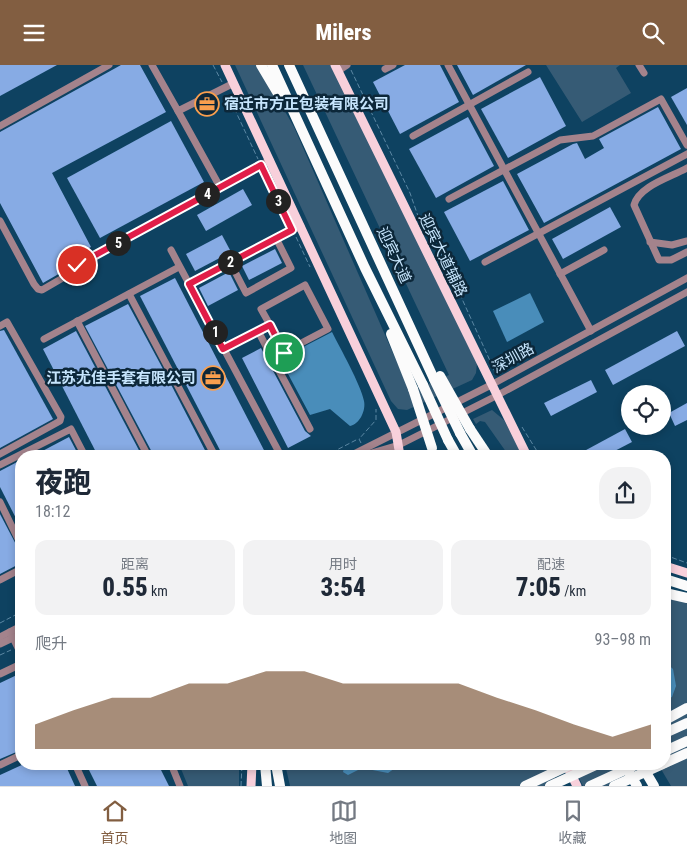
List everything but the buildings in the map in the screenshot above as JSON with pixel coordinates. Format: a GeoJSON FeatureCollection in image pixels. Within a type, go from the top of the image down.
{"type":"FeatureCollection","features":[{"type":"Feature","properties":{"kind":"highway"},"geometry":{"type":"LineString","coordinates":[[261,65],[314,154]]}},
{"type":"Feature","properties":{"kind":"highway","name":"迎宾大道"},"geometry":{"type":"LineString","coordinates":[[272,65],[366,268],[454,450]]}},
{"type":"Feature","properties":{"kind":"highway","name":"迎宾大道"},"geometry":{"type":"LineString","coordinates":[[289,65],[384,269],[465,431],[471,450]]}},
{"type":"Feature","properties":{"kind":"highway"},"geometry":{"type":"LineString","coordinates":[[293,65],[323,137]]}},
{"type":"Feature","properties":{"kind":"highway"},"geometry":{"type":"LineString","coordinates":[[366,268],[413,389],[432,450]]}},
{"type":"Feature","properties":{"kind":"highway"},"geometry":{"type":"LineString","coordinates":[[465,431],[482,450]]}},
{"type":"Feature","properties":{"kind":"highway"},"geometry":{"type":"LineString","coordinates":[[671,581],[687,586]]}},
{"type":"Feature","properties":{"kind":"highway"},"geometry":{"type":"LineString","coordinates":[[671,594],[687,598]]}},
{"type":"Feature","properties":{"kind":"highway"},"geometry":{"type":"LineString","coordinates":[[671,717],[687,708]]}},
{"type":"Feature","properties":{"kind":"highway"},"geometry":{"type":"LineString","coordinates":[[671,720],[687,718]]}},
{"type":"Feature","properties":{"kind":"highway"},"geometry":{"type":"LineString","coordinates":[[671,730],[687,723]]}},
{"type":"Feature","properties":{"kind":"highway"},"geometry":{"type":"LineString","coordinates":[[671,748],[687,741]]}},
{"type":"Feature","properties":{"kind":"highway"},"geometry":{"type":"LineString","coordinates":[[671,760],[684,753]]}},
{"type":"Feature","properties":{"kind":"highway"},"geometry":{"type":"LineString","coordinates":[[266,770],[267,786]]}},
{"type":"Feature","properties":{"kind":"highway"},"geometry":{"type":"LineString","coordinates":[[277,770],[280,786]]}},
{"type":"Feature","properties":{"kind":"highway"},"geometry":{"type":"LineString","coordinates":[[524,786],[559,770]]}},
{"type":"Feature","properties":{"kind":"highway"},"geometry":{"type":"LineString","coordinates":[[550,786],[585,770]]}},
{"type":"Feature","properties":{"kind":"highway"},"geometry":{"type":"LineString","coordinates":[[590,786],[626,770]]}},
{"type":"Feature","properties":{"kind":"highway"},"geometry":{"type":"LineString","coordinates":[[627,770],[634,783]]}},
{"type":"Feature","properties":{"kind":"highway"},"geometry":{"type":"LineString","coordinates":[[643,770],[654,786]]}},
{"type":"Feature","properties":{"kind":"highway"},"geometry":{"type":"LineString","coordinates":[[614,786],[649,770]]}},
{"type":"Feature","properties":{"kind":"main road"},"geometry":{"type":"LineString","coordinates":[[225,65],[270,160],[297,228],[396,432],[399,450]]}},
{"type":"Feature","properties":{"kind":"main road","name":"迎宾大道辅路"},"geometry":{"type":"LineString","coordinates":[[336,67],[495,383],[496,396],[524,450]]}},
{"type":"Feature","properties":{"kind":"main road"},"geometry":{"type":"LineString","coordinates":[[671,569],[687,573]]}},
{"type":"Feature","properties":{"kind":"main road"},"geometry":{"type":"LineString","coordinates":[[251,786],[252,770]]}},
{"type":"Feature","properties":{"kind":"main road"},"geometry":{"type":"LineString","coordinates":[[568,770],[577,786]]}},
{"type":"Feature","properties":{"kind":"street"},"geometry":{"type":"LineString","coordinates":[[0,127],[109,65]]}},
{"type":"Feature","properties":{"kind":"street"},"geometry":{"type":"LineString","coordinates":[[152,65],[220,187]]}},
{"type":"Feature","properties":{"kind":"street"},"geometry":{"type":"LineString","coordinates":[[336,67],[347,65]]}},
{"type":"Feature","properties":{"kind":"street"},"geometry":{"type":"LineString","coordinates":[[385,69],[393,65]]}},
{"type":"Feature","properties":{"kind":"street"},"geometry":{"type":"LineString","coordinates":[[448,65],[591,331]]}},
{"type":"Feature","properties":{"kind":"street"},"geometry":{"type":"LineString","coordinates":[[639,65],[644,73]]}},
{"type":"Feature","properties":{"kind":"street"},"geometry":{"type":"LineString","coordinates":[[412,136],[528,72]]}},
{"type":"Feature","properties":{"kind":"street"},"geometry":{"type":"LineString","coordinates":[[178,111],[234,83]]}},
{"type":"Feature","properties":{"kind":"street"},"geometry":{"type":"LineString","coordinates":[[449,199],[560,140],[593,135],[661,99],[687,145]]}},
{"type":"Feature","properties":{"kind":"street"},"geometry":{"type":"LineString","coordinates":[[485,262],[687,154]]}},
{"type":"Feature","properties":{"kind":"street"},"geometry":{"type":"LineString","coordinates":[[0,221],[34,284],[38,289],[42,290],[74,272],[77,265],[270,160]]}},
{"type":"Feature","properties":{"kind":"street"},"geometry":{"type":"LineString","coordinates":[[687,168],[644,191],[635,199],[635,211],[659,260],[663,262],[687,252]]}},
{"type":"Feature","properties":{"kind":"street"},"geometry":{"type":"LineString","coordinates":[[189,284],[297,228]]}},
{"type":"Feature","properties":{"kind":"street"},"geometry":{"type":"LineString","coordinates":[[230,262],[246,293],[291,268],[276,239]]}},
{"type":"Feature","properties":{"kind":"street"},"geometry":{"type":"LineString","coordinates":[[650,242],[672,245],[687,241]]}},
{"type":"Feature","properties":{"kind":"street"},"geometry":{"type":"LineString","coordinates":[[560,274],[604,250]]}},
{"type":"Feature","properties":{"kind":"street"},"geometry":{"type":"LineString","coordinates":[[171,251],[278,450]]}},
{"type":"Feature","properties":{"kind":"street"},"geometry":{"type":"LineString","coordinates":[[44,339],[180,267]]}},
{"type":"Feature","properties":{"kind":"street","name":"深圳路"},"geometry":{"type":"LineString","coordinates":[[364,449],[495,383],[687,279]]}},
{"type":"Feature","properties":{"kind":"street"},"geometry":{"type":"LineString","coordinates":[[305,285],[328,329],[284,353],[270,325],[261,309],[305,285]]}},
{"type":"Feature","properties":{"kind":"street","name":"深圳路"},"geometry":{"type":"LineString","coordinates":[[382,450],[399,445],[496,396],[687,292]]}},
{"type":"Feature","properties":{"kind":"street"},"geometry":{"type":"LineString","coordinates":[[129,294],[212,450]]}},
{"type":"Feature","properties":{"kind":"street"},"geometry":{"type":"LineString","coordinates":[[77,321],[145,450]]}},
{"type":"Feature","properties":{"kind":"street"},"geometry":{"type":"LineString","coordinates":[[0,326],[7,322],[61,417],[60,421],[0,454]]}},
{"type":"Feature","properties":{"kind":"street"},"geometry":{"type":"LineString","coordinates":[[223,349],[270,325]]}},
{"type":"Feature","properties":{"kind":"street"},"geometry":{"type":"LineString","coordinates":[[258,331],[310,429]]}},
{"type":"Feature","properties":{"kind":"street"},"geometry":{"type":"LineString","coordinates":[[36,450],[71,429],[82,450]]}},
{"type":"Feature","properties":{"kind":"street"},"geometry":{"type":"LineString","coordinates":[[0,465],[15,459]]}},
{"type":"Feature","properties":{"kind":"street"},"geometry":{"type":"LineString","coordinates":[[0,502],[15,533]]}},
{"type":"Feature","properties":{"kind":"street"},"geometry":{"type":"LineString","coordinates":[[0,579],[15,572]]}},
{"type":"Feature","properties":{"kind":"street"},"geometry":{"type":"LineString","coordinates":[[0,644],[15,632]]}},
{"type":"Feature","properties":{"kind":"street"},"geometry":{"type":"LineString","coordinates":[[12,635],[15,641]]}},
{"type":"Feature","properties":{"kind":"street"},"geometry":{"type":"LineString","coordinates":[[0,637],[15,635]]}},
{"type":"Feature","properties":{"kind":"street"},"geometry":{"type":"LineString","coordinates":[[0,674],[15,667]]}},
{"type":"Feature","properties":{"kind":"street"},"geometry":{"type":"LineString","coordinates":[[0,765],[15,758]]}},
{"type":"Feature","properties":{"kind":"street"},"geometry":{"type":"LineString","coordinates":[[80,770],[85,786]]}},
{"type":"Feature","properties":{"kind":"street"},"geometry":{"type":"LineString","coordinates":[[173,770],[180,786]]}},
{"type":"Feature","properties":{"kind":"path"},"geometry":{"type":"LineString","coordinates":[[213,65],[261,165],[297,228],[313,273]]}},
{"type":"Feature","properties":{"kind":"path"},"geometry":{"type":"LineString","coordinates":[[347,65],[410,193],[419,217]]}},
{"type":"Feature","properties":{"kind":"path"},"geometry":{"type":"LineString","coordinates":[[429,240],[446,261],[495,383]]}},
{"type":"Feature","properties":{"kind":"path"},"geometry":{"type":"LineString","coordinates":[[337,450],[359,439],[376,420],[375,407]]}},
{"type":"Feature","properties":{"kind":"path"},"geometry":{"type":"LineString","coordinates":[[521,425],[536,450]]}},
{"type":"Feature","properties":{"kind":"path"},"geometry":{"type":"LineString","coordinates":[[359,439],[364,449]]}},
{"type":"Feature","properties":{"kind":"path"},"geometry":{"type":"LineString","coordinates":[[671,557],[687,563]]}},
{"type":"Feature","properties":{"kind":"path"},"geometry":{"type":"LineString","coordinates":[[0,623],[15,615]]}},
{"type":"Feature","properties":{"kind":"path"},"geometry":{"type":"LineString","coordinates":[[241,786],[242,770]]}},
{"type":"Feature","properties":{"kind":"shaded area"},"geometry":{"type":"Polygon","coordinates":[[[235,65],[258,65],[294,127],[410,392],[449,375],[303,65],[331,65],[477,363],[476,373],[472,380],[407,410],[398,409],[391,401],[235,65]]]}},
{"type":"Feature","properties":{"kind":"shaded area"},"geometry":{"type":"Polygon","coordinates":[[[546,65],[620,65],[616,68],[631,93],[582,122],[546,65]]]}},
{"type":"Feature","properties":{"kind":"shaded area"},"geometry":{"type":"Polygon","coordinates":[[[530,293],[544,322],[507,342],[493,311],[530,293]]]}},
{"type":"Feature","properties":{"kind":"shaded area"},"geometry":{"type":"Polygon","coordinates":[[[332,332],[355,376],[364,401],[362,416],[357,423],[350,426],[330,409],[310,415],[280,359],[332,332]]]}},
{"type":"Feature","properties":{"kind":"shaded area"},"geometry":{"type":"Polygon","coordinates":[[[492,410],[504,420],[521,450],[505,450],[485,422],[480,421],[476,424],[473,419],[492,410]]]}},
{"type":"Feature","properties":{"kind":"shaded area"},"geometry":{"type":"Polygon","coordinates":[[[674,593],[687,597],[687,786],[671,786],[662,770],[671,770],[672,600],[674,593]]]}},
{"type":"Feature","properties":{"kind":"shaded area"},"geometry":{"type":"Polygon","coordinates":[[[671,667],[676,686],[671,697],[671,667]]]}},
{"type":"Feature","properties":{"kind":"shaded area"},"geometry":{"type":"Polygon","coordinates":[[[181,770],[239,770],[239,786],[188,786],[181,770]]]}},
{"type":"Feature","properties":{"kind":"shaded area"},"geometry":{"type":"Polygon","coordinates":[[[286,770],[551,770],[559,786],[290,786],[286,770]]]}},
{"type":"Feature","properties":{"kind":"shaded area"},"geometry":{"type":"Polygon","coordinates":[[[344,770],[358,770],[348,775],[343,772],[344,770]]]}},
{"type":"Feature","properties":{"kind":"shaded area"},"geometry":{"type":"Polygon","coordinates":[[[372,770],[392,770],[388,773],[372,770]]]}},
{"type":"Feature","properties":{"kind":"shaded area"},"geometry":{"type":"Polygon","coordinates":[[[575,770],[615,770],[624,786],[583,786],[575,770]]]}},
{"type":"Feature","properties":{"kind":"place","name":"宿迁市方正包装有限公司"},"geometry":{"type":"Point","coordinates":[207,104]}},
{"type":"Feature","properties":{"kind":"place","name":"江苏尤佳手套有限公司"},"geometry":{"type":"Point","coordinates":[213,378]}},
{"type":"Feature","properties":{"kind":"route"},"geometry":{"type":"LineString","coordinates":[[77,265],[261,165],[292,230],[189,284],[223,349],[270,325],[284,353]]}}]}
